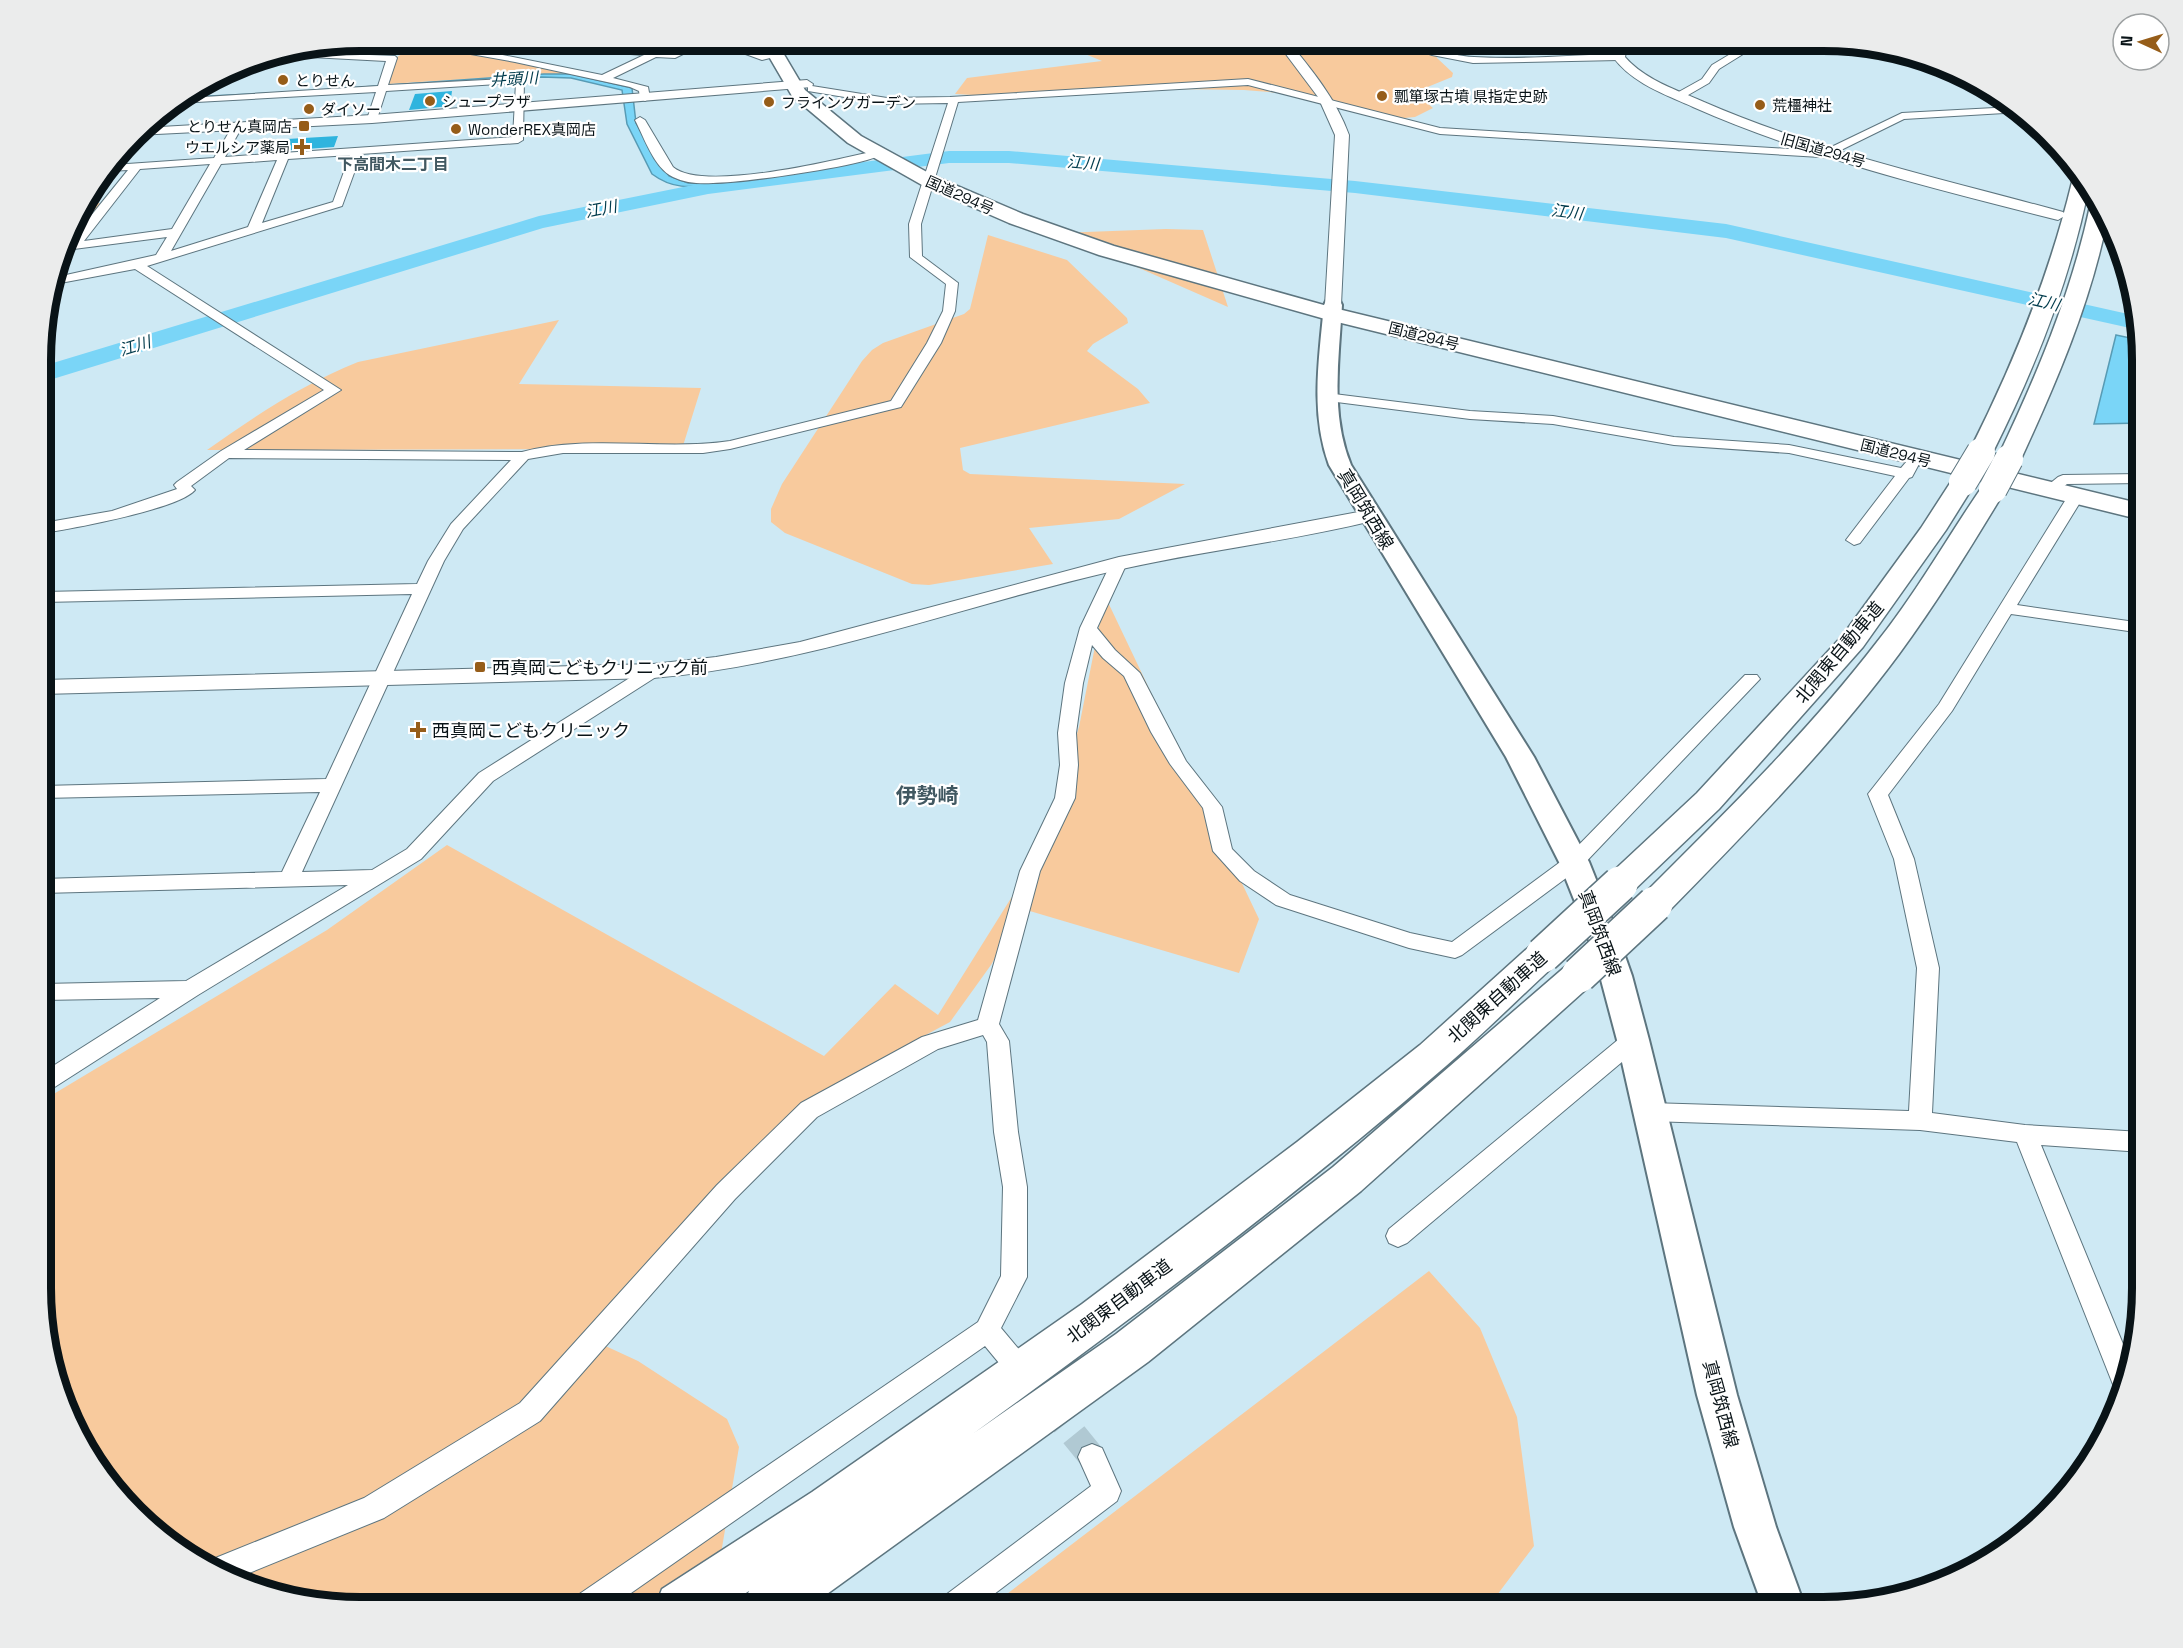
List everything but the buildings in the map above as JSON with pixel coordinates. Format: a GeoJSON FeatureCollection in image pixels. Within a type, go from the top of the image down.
{"type":"FeatureCollection","features":[{"type":"Feature","properties":{"kind":"highway","name":"国道294号"},"geometry":{"type":"LineString","coordinates":[[773,51],[827,118],[1000,213],[1096,247],[1199,278],[1333,309],[2132,509]]}},
{"type":"Feature","properties":{"kind":"highway","name":"国道294号"},"geometry":{"type":"LineString","coordinates":[[786,51],[804,87]]}},
{"type":"Feature","properties":{"kind":"highway","name":"北関東自動車道"},"geometry":{"type":"LineString","coordinates":[[781,1597],[1132,1348],[1347,1179],[1561,965],[1620,884],[1708,801],[1853,640],[1933,530],[1981,452],[2016,385],[2043,320],[2080,187]]}},
{"type":"Feature","properties":{"kind":"highway","name":"北関東自動車道"},"geometry":{"type":"LineString","coordinates":[[695,1597],[829,1509],[1098,1318],[1320,1147],[1433,1055],[1561,965],[1655,904],[1819,731],[1886,650],[1920,604],[1993,489],[2042,390],[2078,294],[2097,218]]}},
{"type":"Feature","properties":{"kind":"highway","name":"国道294号"},"geometry":{"type":"LineString","coordinates":[[1333,309],[1781,424],[1911,466],[2132,503]]}},
{"type":"Feature","properties":{"kind":"main road","name":"真岡筑西線"},"geometry":{"type":"LineString","coordinates":[[1333,309],[1326,397],[1333,447],[1340,465],[1369,516],[1520,757],[1574,862],[1598,922],[1616,976],[1633,1040],[1717,1395],[1755,1527],[1780,1597]]}},
{"type":"Feature","properties":{"kind":"street"},"geometry":{"type":"LineString","coordinates":[[471,51],[644,89],[642,98]]}},
{"type":"Feature","properties":{"kind":"street"},"geometry":{"type":"LineString","coordinates":[[633,51],[672,57],[684,51]]}},
{"type":"Feature","properties":{"kind":"street"},"geometry":{"type":"LineString","coordinates":[[744,51],[762,57],[769,51]]}},
{"type":"Feature","properties":{"kind":"street"},"geometry":{"type":"LineString","coordinates":[[1289,51],[1329,104],[1338,119],[1342,135],[1333,309]]}},
{"type":"Feature","properties":{"kind":"street"},"geometry":{"type":"LineString","coordinates":[[1429,51],[1473,60],[1619,57],[1620,51]]}},
{"type":"Feature","properties":{"kind":"street"},"geometry":{"type":"LineString","coordinates":[[1679,96],[1706,81],[1715,67],[1742,51]]}},
{"type":"Feature","properties":{"kind":"street"},"geometry":{"type":"LineString","coordinates":[[602,79],[654,54]]}},
{"type":"Feature","properties":{"kind":"street"},"geometry":{"type":"LineString","coordinates":[[312,55],[392,58],[372,119]]}},
{"type":"Feature","properties":{"kind":"street","name":"旧国道294号"},"geometry":{"type":"LineString","coordinates":[[1619,57],[1628,68],[1679,96],[1752,128],[1832,153],[2058,215]]}},
{"type":"Feature","properties":{"kind":"street"},"geometry":{"type":"LineString","coordinates":[[119,168],[518,140],[521,80],[192,100]]}},
{"type":"Feature","properties":{"kind":"street"},"geometry":{"type":"LineString","coordinates":[[153,131],[372,119],[804,87],[887,101],[953,100],[1166,85],[1248,82],[1422,128],[1464,134],[1832,153],[1902,116],[2005,111]]}},
{"type":"Feature","properties":{"kind":"street"},"geometry":{"type":"LineString","coordinates":[[226,454],[523,456],[541,451],[563,450],[703,449],[730,445],[896,404],[934,343],[949,311],[952,283],[916,257],[912,163],[953,100]]}},
{"type":"Feature","properties":{"kind":"street"},"geometry":{"type":"LineString","coordinates":[[640,120],[667,166],[676,174],[696,181],[912,163]]}},
{"type":"Feature","properties":{"kind":"street"},"geometry":{"type":"LineString","coordinates":[[162,256],[237,127]]}},
{"type":"Feature","properties":{"kind":"street"},"geometry":{"type":"LineString","coordinates":[[62,280],[137,265],[338,204],[356,152]]}},
{"type":"Feature","properties":{"kind":"street"},"geometry":{"type":"LineString","coordinates":[[254,228],[283,158]]}},
{"type":"Feature","properties":{"kind":"street"},"geometry":{"type":"LineString","coordinates":[[75,242],[136,167]]}},
{"type":"Feature","properties":{"kind":"street"},"geometry":{"type":"LineString","coordinates":[[73,247],[176,232]]}},
{"type":"Feature","properties":{"kind":"street"},"geometry":{"type":"LineString","coordinates":[[51,527],[97,520],[163,500],[187,490],[182,485],[226,454],[333,390],[137,265]]}},
{"type":"Feature","properties":{"kind":"street"},"geometry":{"type":"LineString","coordinates":[[1326,397],[1470,415],[1553,420],[1674,441],[1789,449],[1911,466],[1854,540]]}},
{"type":"Feature","properties":{"kind":"street"},"geometry":{"type":"LineString","coordinates":[[1764,447],[1781,424]]}},
{"type":"Feature","properties":{"kind":"street"},"geometry":{"type":"LineString","coordinates":[[289,879],[436,561],[457,527],[523,456]]}},
{"type":"Feature","properties":{"kind":"street"},"geometry":{"type":"LineString","coordinates":[[1920,1121],[1928,968],[1904,859],[1878,794],[1946,707],[2008,609],[2061,490],[2063,480],[2132,479]]}},
{"type":"Feature","properties":{"kind":"street"},"geometry":{"type":"LineString","coordinates":[[51,687],[653,672],[700,667],[782,653],[1119,563],[1369,516]]}},
{"type":"Feature","properties":{"kind":"street"},"geometry":{"type":"LineString","coordinates":[[600,1597],[987,1330],[1014,1277],[1016,1187],[1006,1132],[998,1041],[988,1024],[1030,872],[1065,798],[1069,765],[1067,733],[1074,683],[1088,628],[1119,563]]}},
{"type":"Feature","properties":{"kind":"street"},"geometry":{"type":"LineString","coordinates":[[51,597],[423,589]]}},
{"type":"Feature","properties":{"kind":"street"},"geometry":{"type":"LineString","coordinates":[[2008,609],[2132,627]]}},
{"type":"Feature","properties":{"kind":"street"},"geometry":{"type":"LineString","coordinates":[[1088,628],[1109,654],[1131,673],[1160,732],[1179,764],[1212,807],[1223,851],[1247,876],[1283,900],[1409,940],[1455,950],[1574,862],[1751,679]]}},
{"type":"Feature","properties":{"kind":"street"},"geometry":{"type":"LineString","coordinates":[[51,1078],[190,989],[414,854],[486,777],[653,672]]}},
{"type":"Feature","properties":{"kind":"street"},"geometry":{"type":"LineString","coordinates":[[51,792],[333,785]]}},
{"type":"Feature","properties":{"kind":"street"},"geometry":{"type":"LineString","coordinates":[[51,886],[376,877]]}},
{"type":"Feature","properties":{"kind":"street"},"geometry":{"type":"LineString","coordinates":[[51,992],[190,989]]}},
{"type":"Feature","properties":{"kind":"street"},"geometry":{"type":"LineString","coordinates":[[228,1567],[374,1508],[530,1412],[726,1192],[810,1110],[930,1043],[988,1024]]}},
{"type":"Feature","properties":{"kind":"street"},"geometry":{"type":"LineString","coordinates":[[1398,1236],[1633,1040]]}},
{"type":"Feature","properties":{"kind":"street"},"geometry":{"type":"LineString","coordinates":[[1650,1112],[1920,1121],[2025,1134],[2132,1141]]}},
{"type":"Feature","properties":{"kind":"street"},"geometry":{"type":"LineString","coordinates":[[2025,1134],[2120,1370]]}},
{"type":"Feature","properties":{"kind":"street"},"geometry":{"type":"LineString","coordinates":[[987,1330],[1013,1361]]}},
{"type":"Feature","properties":{"kind":"street"},"geometry":{"type":"LineString","coordinates":[[965,1597],[1107,1491],[1092,1456]]}},
{"type":"Feature","properties":{"kind":"shaded area"},"geometry":{"type":"Polygon","coordinates":[[[407,51],[460,51],[517,59],[573,74],[388,84],[395,58],[407,51]]]}},
{"type":"Feature","properties":{"kind":"shaded area"},"geometry":{"type":"Polygon","coordinates":[[[1078,51],[1435,51],[1437,58],[1453,73],[1452,77],[1425,88],[1420,94],[1421,98],[1433,108],[1415,117],[1404,118],[1280,93],[1244,90],[1172,89],[1008,97],[955,94],[967,78],[1102,61],[1078,51]]]}},
{"type":"Feature","properties":{"kind":"shaded area"},"geometry":{"type":"Polygon","coordinates":[[[94,203],[102,203],[79,233],[83,223],[94,203]]]}},
{"type":"Feature","properties":{"kind":"shaded area"},"geometry":{"type":"Polygon","coordinates":[[[1203,230],[1228,307],[1059,233],[1203,230]]]}},
{"type":"Feature","properties":{"kind":"shaded area"},"geometry":{"type":"Polygon","coordinates":[[[988,235],[1067,260],[1127,318],[1128,323],[1093,344],[1087,351],[1138,389],[1150,403],[960,448],[963,470],[970,474],[1185,484],[1119,519],[1029,528],[1053,564],[929,585],[912,584],[785,533],[771,522],[771,509],[782,484],[862,361],[872,350],[883,343],[964,314],[970,309],[988,235]]]}},
{"type":"Feature","properties":{"kind":"shaded area"},"geometry":{"type":"Polygon","coordinates":[[[559,320],[519,384],[701,388],[682,449],[207,450],[280,402],[318,380],[358,362],[559,320]]]}},
{"type":"Feature","properties":{"kind":"shaded area"},"geometry":{"type":"Polygon","coordinates":[[[1105,596],[1259,919],[1239,973],[1023,909],[991,965],[950,1022],[851,1075],[586,1337],[638,1361],[727,1419],[739,1447],[714,1597],[360,1597],[300,1591],[261,1581],[223,1565],[188,1545],[156,1520],[115,1476],[83,1425],[67,1387],[57,1348],[51,1288],[51,1096],[327,930],[447,845],[824,1056],[895,984],[938,1015],[1043,847],[1079,727],[1105,596]]]}},
{"type":"Feature","properties":{"kind":"shaded area"},"geometry":{"type":"Polygon","coordinates":[[[1429,1271],[1480,1328],[1517,1417],[1534,1546],[1496,1597],[1003,1597],[1429,1271]]]}},
{"type":"Feature","properties":{"kind":"water"},"geometry":{"type":"Polygon","coordinates":[[[571,74],[632,88],[636,123],[669,176],[688,183],[713,184],[674,185],[652,174],[627,124],[622,90],[571,78],[541,77],[196,98],[571,74]]]}},
{"type":"Feature","properties":{"kind":"water"},"geometry":{"type":"Polygon","coordinates":[[[2116,335],[2131,338],[2132,423],[2094,424],[2116,335]]]}},
{"type":"Feature","properties":{"kind":"waterway","name":"江川"},"geometry":{"type":"LineString","coordinates":[[51,372],[539,222],[708,188],[949,157],[1009,157],[1355,187],[1726,231],[2129,321]]}},
{"type":"Feature","properties":{"kind":"tunnel"},"geometry":{"type":"LineString","coordinates":[[1048,1403],[1092,1457]]}},
{"type":"Feature","properties":{"kind":"place","name":"とりせん"},"geometry":{"type":"Point","coordinates":[283,80]}},
{"type":"Feature","properties":{"kind":"place","name":"瓢箪塚古墳 県指定史跡"},"geometry":{"type":"Point","coordinates":[1382,96]}},
{"type":"Feature","properties":{"kind":"place","name":"シュープラザ"},"geometry":{"type":"Point","coordinates":[430,101]}},
{"type":"Feature","properties":{"kind":"place","name":"フライングガーデン"},"geometry":{"type":"Point","coordinates":[769,102]}},
{"type":"Feature","properties":{"kind":"place","name":"荒橿神社"},"geometry":{"type":"Point","coordinates":[1760,105]}},
{"type":"Feature","properties":{"kind":"place","name":"ダイソー"},"geometry":{"type":"Point","coordinates":[309,109]}},
{"type":"Feature","properties":{"kind":"place","name":"とりせん真岡店"},"geometry":{"type":"Point","coordinates":[304,126]}},
{"type":"Feature","properties":{"kind":"place","name":"WonderREX真岡店"},"geometry":{"type":"Point","coordinates":[456,129]}},
{"type":"Feature","properties":{"kind":"place","name":"ウエルシア薬局"},"geometry":{"type":"Point","coordinates":[302,147]}},
{"type":"Feature","properties":{"kind":"place","name":"西真岡こどもクリニック前"},"geometry":{"type":"Point","coordinates":[480,667]}},
{"type":"Feature","properties":{"kind":"place","name":"西真岡こどもクリニック"},"geometry":{"type":"Point","coordinates":[418,730]}},
{"type":"Feature","properties":{"kind":"district","name":"下高間木二丁目"},"geometry":{"type":"Point","coordinates":[393,164]}},
{"type":"Feature","properties":{"kind":"district","name":"伊勢崎"},"geometry":{"type":"Point","coordinates":[927,795]}},
{"type":"Feature","properties":{"kind":"water label","name":"井頭川"},"geometry":{"type":"Point","coordinates":[514,79]}}]}
